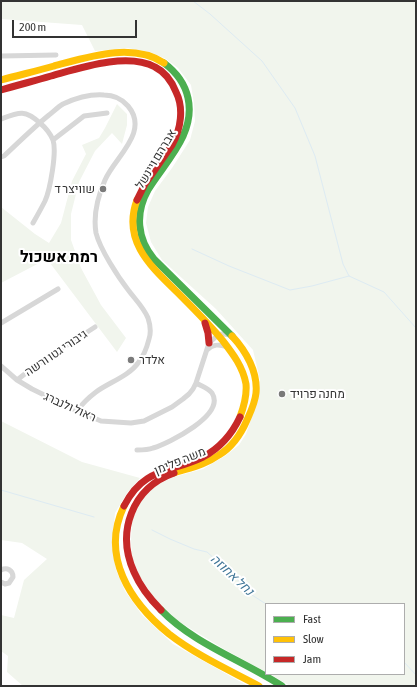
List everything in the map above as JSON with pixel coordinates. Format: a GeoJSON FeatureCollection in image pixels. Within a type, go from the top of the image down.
{"type":"FeatureCollection","features":[{"type":"Feature","properties":{"kind":"main road","name":"אברהם ויינשל"},"geometry":{"type":"LineString","coordinates":[[1,80],[113,53],[150,56],[162,62],[176,73],[185,86],[190,106],[189,122],[177,148],[146,195],[141,212],[139,228],[145,245],[152,257],[231,336]]}},
{"type":"Feature","properties":{"kind":"main road","name":"אברהם ויינשל"},"geometry":{"type":"LineString","coordinates":[[1,90],[105,62],[128,61],[151,64],[163,72],[173,83],[180,100],[181,118],[178,132],[174,142],[150,176],[137,199],[133,211],[132,223],[134,236],[148,263],[218,335]]}},
{"type":"Feature","properties":{"kind":"main road"},"geometry":{"type":"LineString","coordinates":[[203,319],[208,333],[209,343]]}},
{"type":"Feature","properties":{"kind":"main road","name":"משה פלימן"},"geometry":{"type":"LineString","coordinates":[[218,335],[238,361],[246,380],[245,403],[238,422],[230,436],[217,450],[194,462],[165,470],[151,477],[134,491],[125,504],[119,517],[115,538],[116,555],[119,568],[125,582],[136,600],[154,622],[190,648],[259,686]]}},
{"type":"Feature","properties":{"kind":"main road","name":"משה פלימן"},"geometry":{"type":"LineString","coordinates":[[231,336],[247,355],[252,365],[255,377],[256,393],[244,430],[236,442],[226,452],[201,465],[177,472],[158,480],[143,493],[135,504],[130,516],[127,535],[127,551],[131,567],[140,584],[151,599],[168,617],[198,638],[265,675]]}},
{"type":"Feature","properties":{"kind":"main road","name":"משה פלימן"},"geometry":{"type":"LineString","coordinates":[[265,675],[282,686]]}},
{"type":"Feature","properties":{"kind":"street"},"geometry":{"type":"LineString","coordinates":[[1,56],[56,55]]}},
{"type":"Feature","properties":{"kind":"street"},"geometry":{"type":"LineString","coordinates":[[1,157],[4,156],[40,122],[62,104],[88,95],[105,95],[116,97],[124,102],[131,110],[135,123],[132,138],[105,179],[97,200],[95,219],[96,234],[103,250],[122,282],[148,318],[150,337],[147,347],[138,364],[96,392],[83,403],[77,412]]}},
{"type":"Feature","properties":{"kind":"street"},"geometry":{"type":"LineString","coordinates":[[1,119],[16,114],[27,113],[40,122],[48,131],[53,140],[54,165],[46,200],[33,223]]}},
{"type":"Feature","properties":{"kind":"street"},"geometry":{"type":"LineString","coordinates":[[53,140],[84,116],[107,114]]}},
{"type":"Feature","properties":{"kind":"street"},"geometry":{"type":"LineString","coordinates":[[1,323],[58,289]]}},
{"type":"Feature","properties":{"kind":"street","name":"גיבורי גטו ורשה"},"geometry":{"type":"LineString","coordinates":[[17,380],[35,366],[96,327]]}},
{"type":"Feature","properties":{"kind":"street"},"geometry":{"type":"LineString","coordinates":[[218,335],[224,334],[231,336]]}},
{"type":"Feature","properties":{"kind":"street","name":"ראול ולנברג"},"geometry":{"type":"LineString","coordinates":[[1,366],[17,380],[77,412],[100,421],[132,423],[144,421],[167,410],[183,399],[193,389],[209,343],[218,335]]}},
{"type":"Feature","properties":{"kind":"street"},"geometry":{"type":"LineString","coordinates":[[206,351],[212,346],[217,345],[228,347]]}},
{"type":"Feature","properties":{"kind":"street"},"geometry":{"type":"LineString","coordinates":[[137,450],[152,448],[166,443],[186,432],[206,416],[213,405],[213,397],[210,391],[196,383]]}},
{"type":"Feature","properties":{"kind":"street"},"geometry":{"type":"LineString","coordinates":[[1,570],[9,569],[13,577],[9,583],[5,584],[1,582]]}},
{"type":"Feature","properties":{"kind":"shaded area"},"geometry":{"type":"Polygon","coordinates":[[[1,1],[416,1],[416,686],[290,686],[272,675],[405,675],[405,603],[265,603],[265,671],[178,621],[155,599],[140,577],[132,558],[131,540],[132,520],[141,500],[154,486],[174,477],[203,469],[225,456],[239,445],[246,434],[257,403],[260,380],[253,350],[216,309],[162,260],[151,242],[146,223],[148,207],[155,191],[190,140],[195,121],[191,85],[178,68],[166,59],[150,52],[127,48],[95,51],[82,25],[1,19],[1,1]]]}},
{"type":"Feature","properties":{"kind":"shaded area"},"geometry":{"type":"Polygon","coordinates":[[[117,104],[127,114],[127,125],[122,144],[112,133],[95,151],[79,182],[71,214],[71,240],[81,268],[101,305],[126,338],[117,352],[47,259],[1,283],[1,207],[49,243],[61,223],[72,181],[86,154],[82,145],[99,138],[117,104]]]}},
{"type":"Feature","properties":{"kind":"shaded area"},"geometry":{"type":"Polygon","coordinates":[[[1,421],[82,462],[140,478],[127,493],[115,513],[112,546],[116,570],[125,591],[142,615],[173,644],[248,686],[23,686],[7,672],[8,656],[1,651],[1,615],[14,618],[24,580],[47,559],[22,543],[1,540],[1,421]]]}},
{"type":"Feature","properties":{"kind":"waterway"},"geometry":{"type":"LineString","coordinates":[[193,1],[210,14],[262,61],[295,108],[315,156],[343,264],[349,276],[384,292],[416,328]]}},
{"type":"Feature","properties":{"kind":"waterway"},"geometry":{"type":"LineString","coordinates":[[192,249],[229,266],[290,290],[349,276]]}},
{"type":"Feature","properties":{"kind":"waterway","name":"נחל אחוזה"},"geometry":{"type":"LineString","coordinates":[[1,490],[94,517]]}},
{"type":"Feature","properties":{"kind":"waterway","name":"נחל אחוזה"},"geometry":{"type":"LineString","coordinates":[[152,530],[194,549],[207,552],[236,578],[252,595],[265,603]]}},
{"type":"Feature","properties":{"kind":"waterway","name":"נחל אחוזה"},"geometry":{"type":"LineString","coordinates":[[405,663],[416,675]]}},
{"type":"Feature","properties":{"kind":"traffic: fast"},"geometry":{"type":"LineString","coordinates":[[164,63],[176,74],[187,93],[189,111],[188,124],[177,147],[148,190],[144,199],[140,217],[141,234],[148,251],[154,259],[232,336]]}},
{"type":"Feature","properties":{"kind":"traffic: fast"},"geometry":{"type":"LineString","coordinates":[[161,610],[188,633],[282,686]]}},
{"type":"Feature","properties":{"kind":"traffic: slow"},"geometry":{"type":"LineString","coordinates":[[1,80],[110,53],[138,53],[164,63]]}},
{"type":"Feature","properties":{"kind":"traffic: slow"},"geometry":{"type":"LineString","coordinates":[[137,200],[133,215],[133,229],[143,254],[160,276],[218,335],[240,366],[246,384],[245,400],[240,417]]}},
{"type":"Feature","properties":{"kind":"traffic: slow"},"geometry":{"type":"LineString","coordinates":[[174,473],[203,464],[224,452],[232,444],[245,425],[255,400],[255,377],[250,362],[242,348],[232,336]]}},
{"type":"Feature","properties":{"kind":"traffic: slow"},"geometry":{"type":"LineString","coordinates":[[124,506],[117,525],[115,543],[117,560],[131,593],[142,608],[179,642],[259,686]]}},
{"type":"Feature","properties":{"kind":"traffic: jam"},"geometry":{"type":"LineString","coordinates":[[1,90],[76,69],[117,61],[144,63],[155,67],[165,74],[174,88],[180,105],[181,112],[178,132],[172,145],[145,184],[137,200]]}},
{"type":"Feature","properties":{"kind":"traffic: jam"},"geometry":{"type":"LineString","coordinates":[[205,323],[209,343]]}},
{"type":"Feature","properties":{"kind":"traffic: jam"},"geometry":{"type":"LineString","coordinates":[[124,506],[140,484],[149,478],[203,457],[215,449],[229,435],[240,417]]}},
{"type":"Feature","properties":{"kind":"traffic: jam"},"geometry":{"type":"LineString","coordinates":[[161,610],[146,592],[134,572],[129,557],[127,542],[128,527],[138,500],[159,480],[174,473]]}},
{"type":"Feature","properties":{"kind":"place","name":"שוויצר ד"},"geometry":{"type":"Point","coordinates":[103,189]}},
{"type":"Feature","properties":{"kind":"place","name":"אלדר"},"geometry":{"type":"Point","coordinates":[131,360]}},
{"type":"Feature","properties":{"kind":"place","name":"מחנה פרויד"},"geometry":{"type":"Point","coordinates":[282,394]}},
{"type":"Feature","properties":{"kind":"district","name":"רמת אשכול"},"geometry":{"type":"Point","coordinates":[59,257]}}]}
